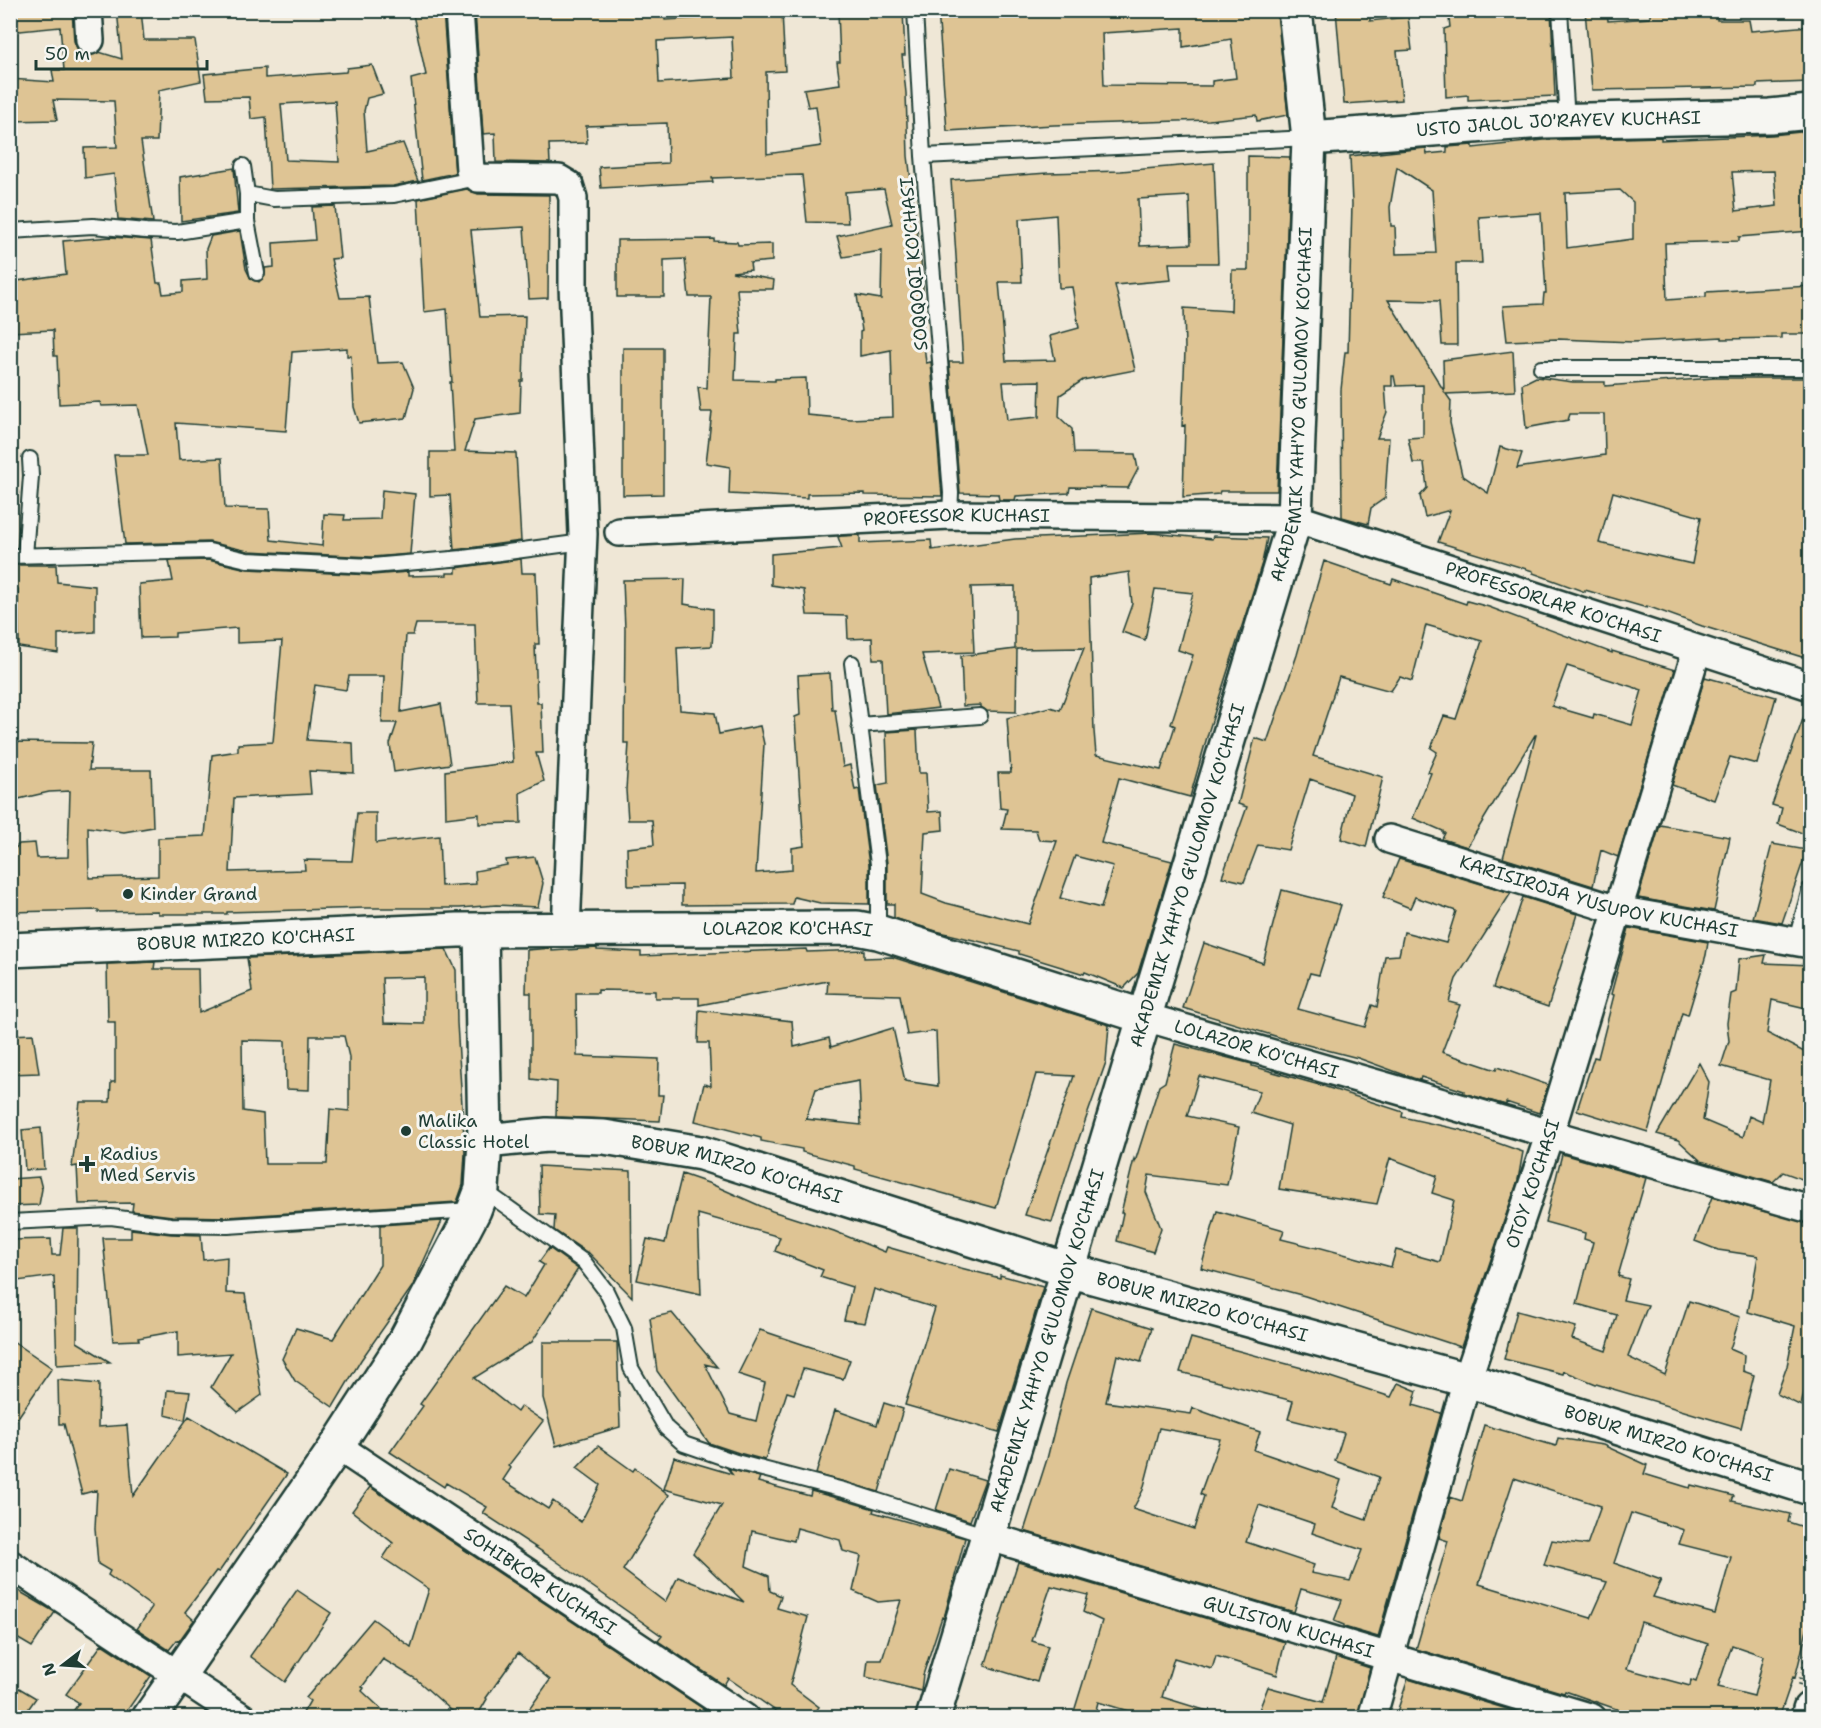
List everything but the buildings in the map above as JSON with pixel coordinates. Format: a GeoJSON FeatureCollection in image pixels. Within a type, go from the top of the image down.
{"type":"FeatureCollection","features":[{"type":"Feature","properties":{"kind":"street"},"geometry":{"type":"LineString","coordinates":[[88,10],[90,40]]}},
{"type":"Feature","properties":{"kind":"street"},"geometry":{"type":"LineString","coordinates":[[459,10],[470,170],[478,178],[559,180],[569,185],[573,198],[573,285],[583,542],[566,930]]}},
{"type":"Feature","properties":{"kind":"street","name":"AKADEMIK YAH'YO G'ULOMOV KO'CHASI"},"geometry":{"type":"LineString","coordinates":[[933,1718],[1295,518],[1309,138],[1294,10]]}},
{"type":"Feature","properties":{"kind":"street","name":"USTO JALOL JO'RAYEV KUCHASI"},"geometry":{"type":"LineString","coordinates":[[1309,138],[1567,121],[1770,116],[1810,112]]}},
{"type":"Feature","properties":{"kind":"street","name":"PROFESSOR KUCHASI"},"geometry":{"type":"LineString","coordinates":[[619,532],[950,514],[1295,518]]}},
{"type":"Feature","properties":{"kind":"street","name":"PROFESSORLAR KO'CHASI"},"geometry":{"type":"LineString","coordinates":[[1295,518],[1810,686]]}},
{"type":"Feature","properties":{"kind":"street","name":"OTOY KO'CHASI"},"geometry":{"type":"LineString","coordinates":[[1372,1718],[1467,1380],[1550,1132],[1697,650]]}},
{"type":"Feature","properties":{"kind":"street","name":"KARISIROJA YUSUPOV KUCHASI"},"geometry":{"type":"LineString","coordinates":[[1389,839],[1617,910],[1803,942]]}},
{"type":"Feature","properties":{"kind":"street","name":"LOLAZOR KO'CHASI"},"geometry":{"type":"LineString","coordinates":[[481,930],[857,928],[878,932],[1145,1017],[1550,1132],[1810,1209]]}},
{"type":"Feature","properties":{"kind":"street"},"geometry":{"type":"LineString","coordinates":[[149,1718],[337,1446],[405,1341],[478,1199],[485,1141],[481,930]]}},
{"type":"Feature","properties":{"kind":"street","name":"BOBUR MIRZO KO'CHASI"},"geometry":{"type":"LineString","coordinates":[[10,950],[481,930]]}},
{"type":"Feature","properties":{"kind":"street","name":"BOBUR MIRZO KO'CHASI"},"geometry":{"type":"LineString","coordinates":[[485,1141],[548,1135],[604,1137],[701,1153],[1068,1270],[1467,1380],[1810,1488]]}},
{"type":"Feature","properties":{"kind":"street","name":"SOHIBKOR KUCHASI"},"geometry":{"type":"LineString","coordinates":[[337,1446],[745,1718]]}},
{"type":"Feature","properties":{"kind":"street","name":"GULISTON KUCHASI"},"geometry":{"type":"LineString","coordinates":[[987,1536],[1592,1718]]}},
{"type":"Feature","properties":{"kind":"street"},"geometry":{"type":"LineString","coordinates":[[10,1564],[243,1718]]}},
{"type":"Feature","properties":{"kind":"lane","name":"SOQQOQI KO'CHASI"},"geometry":{"type":"LineString","coordinates":[[915,10],[923,156],[951,493],[950,514]]}},
{"type":"Feature","properties":{"kind":"lane"},"geometry":{"type":"LineString","coordinates":[[1560,10],[1567,121]]}},
{"type":"Feature","properties":{"kind":"lane"},"geometry":{"type":"LineString","coordinates":[[923,156],[1309,138]]}},
{"type":"Feature","properties":{"kind":"lane"},"geometry":{"type":"LineString","coordinates":[[243,166],[247,194],[247,221],[256,273]]}},
{"type":"Feature","properties":{"kind":"lane"},"geometry":{"type":"LineString","coordinates":[[247,194],[274,199],[394,195],[478,178]]}},
{"type":"Feature","properties":{"kind":"lane"},"geometry":{"type":"LineString","coordinates":[[10,231],[93,226],[177,232],[247,221]]}},
{"type":"Feature","properties":{"kind":"lane"},"geometry":{"type":"LineString","coordinates":[[1541,368],[1810,368]]}},
{"type":"Feature","properties":{"kind":"lane"},"geometry":{"type":"LineString","coordinates":[[25,556],[30,459]]}},
{"type":"Feature","properties":{"kind":"lane"},"geometry":{"type":"LineString","coordinates":[[10,556],[208,551],[247,560],[372,566],[463,558],[583,542]]}},
{"type":"Feature","properties":{"kind":"lane"},"geometry":{"type":"LineString","coordinates":[[852,663],[878,864],[878,932]]}},
{"type":"Feature","properties":{"kind":"lane"},"geometry":{"type":"LineString","coordinates":[[859,725],[980,716]]}},
{"type":"Feature","properties":{"kind":"lane"},"geometry":{"type":"LineString","coordinates":[[1803,942],[1810,889]]}},
{"type":"Feature","properties":{"kind":"lane"},"geometry":{"type":"LineString","coordinates":[[10,1222],[111,1217],[171,1225],[228,1226],[478,1199],[584,1262],[606,1291],[624,1328],[631,1368],[666,1428],[684,1444],[736,1462],[847,1491],[987,1536]]}},
{"type":"Feature","properties":{"kind":"path"},"geometry":{"type":"LineString","coordinates":[[1805,1708],[1810,1641]]}},
{"type":"Feature","properties":{"kind":"place","name":"Kinder Grand"},"geometry":{"type":"Point","coordinates":[128,894]}},
{"type":"Feature","properties":{"kind":"place","name":"Malika Classic Hotel"},"geometry":{"type":"Point","coordinates":[406,1131]}},
{"type":"Feature","properties":{"kind":"place","name":"Radius Med Servis"},"geometry":{"type":"Point","coordinates":[87,1164]}}]}
